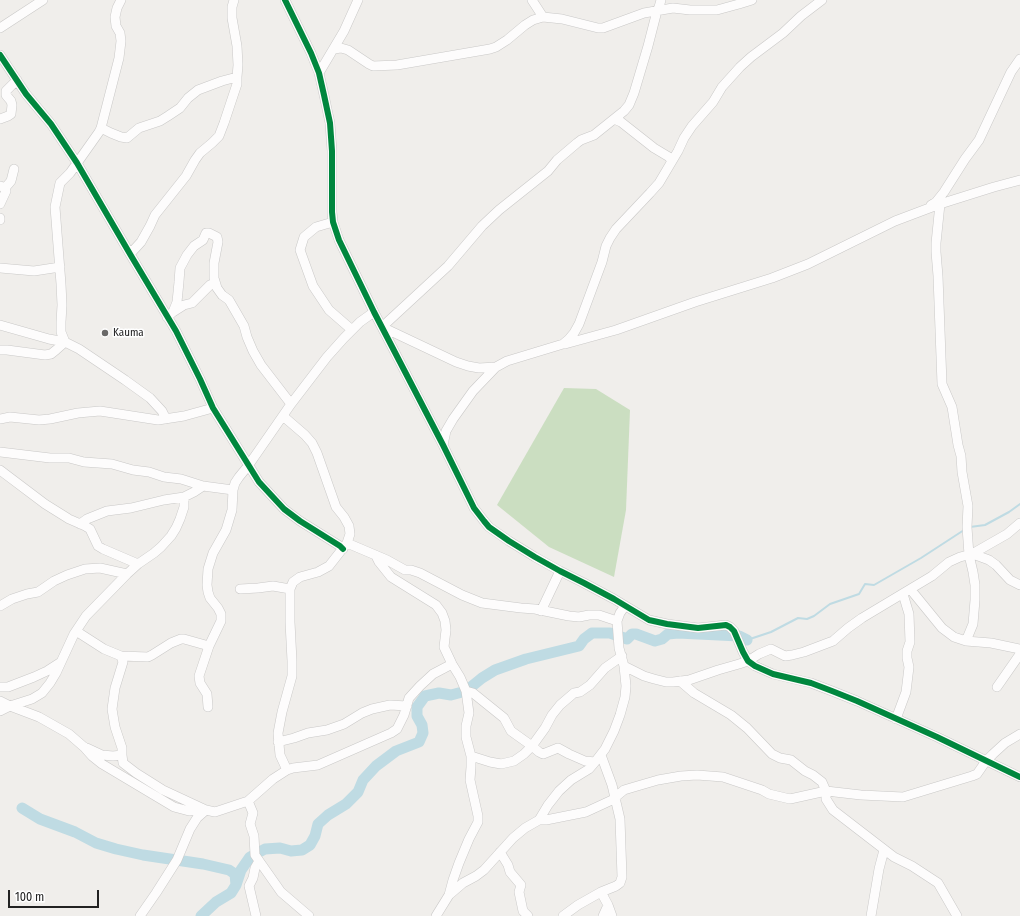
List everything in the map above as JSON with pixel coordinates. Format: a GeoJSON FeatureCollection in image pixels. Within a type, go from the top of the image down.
{"type":"FeatureCollection","features":[{"type":"Feature","properties":{"kind":"street"},"geometry":{"type":"LineString","coordinates":[[0,28],[43,0]]}},
{"type":"Feature","properties":{"kind":"street"},"geometry":{"type":"LineString","coordinates":[[65,342],[61,327],[62,305],[55,207],[60,183],[70,173],[101,128],[119,58],[120,33],[116,26],[115,17],[120,0]]}},
{"type":"Feature","properties":{"kind":"street"},"geometry":{"type":"LineString","coordinates":[[130,254],[141,242],[155,215],[186,176],[200,153],[219,136],[237,84],[238,65],[236,39],[232,18],[234,0]]}},
{"type":"Feature","properties":{"kind":"street"},"geometry":{"type":"LineString","coordinates":[[285,0],[319,73],[330,123],[333,222],[339,240],[474,508],[489,527],[560,571],[649,620],[659,623],[698,628],[726,625],[730,627],[736,635],[748,661],[763,670],[800,680],[832,691],[1020,777]]}},
{"type":"Feature","properties":{"kind":"street"},"geometry":{"type":"LineString","coordinates":[[319,73],[344,31],[358,0]]}},
{"type":"Feature","properties":{"kind":"street"},"geometry":{"type":"LineString","coordinates":[[532,0],[543,17]]}},
{"type":"Feature","properties":{"kind":"street"},"geometry":{"type":"LineString","coordinates":[[382,327],[448,266],[482,226],[499,210],[548,171],[557,160],[577,143],[594,135],[624,111],[632,100],[661,0]]}},
{"type":"Feature","properties":{"kind":"street"},"geometry":{"type":"LineString","coordinates":[[334,49],[341,48],[348,50],[373,66],[397,66],[496,47],[525,25],[533,20],[543,17],[562,19],[603,28],[644,13],[673,8],[690,10],[717,10],[752,0]]}},
{"type":"Feature","properties":{"kind":"street"},"geometry":{"type":"LineString","coordinates":[[563,344],[574,333],[579,324],[610,238],[616,229],[659,183],[684,138],[692,126],[713,102],[722,86],[746,61],[783,33],[822,0]]}},
{"type":"Feature","properties":{"kind":"street"},"geometry":{"type":"LineString","coordinates":[[0,55],[26,94],[50,124],[77,163],[130,254],[170,314],[176,331],[213,408],[259,482],[284,509],[340,546],[345,546],[376,556],[404,570],[411,570],[420,573],[462,595],[482,603],[541,610],[569,616],[579,617],[599,615],[617,621]]}},
{"type":"Feature","properties":{"kind":"street"},"geometry":{"type":"LineString","coordinates":[[924,210],[940,197],[976,145],[1011,72],[1020,59]]}},
{"type":"Feature","properties":{"kind":"street"},"geometry":{"type":"LineString","coordinates":[[101,128],[121,137],[127,138],[139,128],[160,121],[180,108],[188,98],[198,90],[237,77]]}},
{"type":"Feature","properties":{"kind":"street"},"geometry":{"type":"LineString","coordinates":[[0,119],[11,114],[12,105],[6,91],[17,80]]}},
{"type":"Feature","properties":{"kind":"street"},"geometry":{"type":"LineString","coordinates":[[614,119],[621,122],[654,148],[669,157],[672,161]]}},
{"type":"Feature","properties":{"kind":"street"},"geometry":{"type":"LineString","coordinates":[[0,204],[6,191],[2,187],[11,181],[14,170]]}},
{"type":"Feature","properties":{"kind":"street"},"geometry":{"type":"LineString","coordinates":[[443,445],[446,431],[474,391],[496,367],[507,361],[616,330],[695,302],[772,278],[808,264],[896,221],[940,204],[1020,180]]}},
{"type":"Feature","properties":{"kind":"street"},"geometry":{"type":"LineString","coordinates":[[940,204],[936,252],[942,384],[952,406],[961,456],[962,472],[968,506],[968,527],[975,600],[973,624],[966,641]]}},
{"type":"Feature","properties":{"kind":"street"},"geometry":{"type":"LineString","coordinates":[[333,222],[316,227],[304,237],[300,250],[313,286],[329,310],[352,330]]}},
{"type":"Feature","properties":{"kind":"street"},"geometry":{"type":"LineString","coordinates":[[170,314],[177,302],[180,268],[187,255],[194,246],[203,240],[206,234],[209,233],[217,237],[218,242],[214,263],[214,278],[217,288],[222,295],[229,300],[244,326],[253,351],[261,365],[292,404]]}},
{"type":"Feature","properties":{"kind":"street"},"geometry":{"type":"LineString","coordinates":[[0,268],[34,271],[60,267]]}},
{"type":"Feature","properties":{"kind":"street"},"geometry":{"type":"LineString","coordinates":[[170,314],[184,305],[192,303],[210,285],[215,283]]}},
{"type":"Feature","properties":{"kind":"street"},"geometry":{"type":"LineString","coordinates":[[208,707],[207,694],[200,683],[199,676],[221,621],[221,614],[210,598],[208,592],[208,569],[213,554],[226,530],[232,510],[233,490],[235,484],[327,357],[360,322],[374,312]]}},
{"type":"Feature","properties":{"kind":"street"},"geometry":{"type":"LineString","coordinates":[[0,325],[65,342],[79,349],[140,391],[162,411],[166,419]]}},
{"type":"Feature","properties":{"kind":"street"},"geometry":{"type":"LineString","coordinates":[[382,327],[456,362],[479,368],[496,367]]}},
{"type":"Feature","properties":{"kind":"street"},"geometry":{"type":"LineString","coordinates":[[0,350],[44,355],[52,354],[65,342]]}},
{"type":"Feature","properties":{"kind":"street"},"geometry":{"type":"LineString","coordinates":[[0,419],[10,417],[45,420],[78,413],[100,411],[149,419],[166,419],[213,408]]}},
{"type":"Feature","properties":{"kind":"street"},"geometry":{"type":"LineString","coordinates":[[283,416],[312,443],[336,507],[349,526],[350,534],[345,546],[329,566],[318,572],[300,577],[293,582],[290,589],[292,676],[278,733],[280,755],[287,770]]}},
{"type":"Feature","properties":{"kind":"street"},"geometry":{"type":"LineString","coordinates":[[0,452],[50,458],[69,458],[84,462],[112,464],[133,470],[149,472],[164,477],[181,479],[204,486],[233,490]]}},
{"type":"Feature","properties":{"kind":"street"},"geometry":{"type":"LineString","coordinates":[[0,470],[45,504],[90,529],[98,546],[138,564]]}},
{"type":"Feature","properties":{"kind":"street"},"geometry":{"type":"LineString","coordinates":[[80,524],[87,519],[107,511],[131,508],[184,497],[204,486]]}},
{"type":"Feature","properties":{"kind":"street"},"geometry":{"type":"LineString","coordinates":[[0,711],[32,699],[42,693],[56,673],[76,631],[86,616],[127,574],[161,547],[171,536],[176,528],[184,507],[184,497]]}},
{"type":"Feature","properties":{"kind":"street"},"geometry":{"type":"LineString","coordinates":[[971,555],[1007,534],[1020,523]]}},
{"type":"Feature","properties":{"kind":"street"},"geometry":{"type":"LineString","coordinates":[[624,666],[644,676],[666,682],[673,682],[689,680],[734,666],[748,661],[770,649],[781,655],[792,656],[833,641],[862,618],[907,592],[932,576],[949,562],[960,556],[971,555],[989,560],[1010,580],[1020,585]]}},
{"type":"Feature","properties":{"kind":"street"},"geometry":{"type":"LineString","coordinates":[[376,556],[391,577],[436,605],[442,613],[446,630],[444,647],[466,691],[469,713],[466,726],[466,737],[471,756],[470,780],[477,810],[478,822],[459,863],[449,895],[436,916]]}},
{"type":"Feature","properties":{"kind":"street"},"geometry":{"type":"LineString","coordinates":[[0,606],[16,597],[38,592],[54,581],[85,569],[100,568],[127,574]]}},
{"type":"Feature","properties":{"kind":"street"},"geometry":{"type":"LineString","coordinates":[[541,610],[560,571]]}},
{"type":"Feature","properties":{"kind":"street"},"geometry":{"type":"LineString","coordinates":[[240,589],[273,586],[290,589]]}},
{"type":"Feature","properties":{"kind":"street"},"geometry":{"type":"LineString","coordinates":[[907,592],[942,628],[954,637],[966,641],[991,643],[1020,649]]}},
{"type":"Feature","properties":{"kind":"street"},"geometry":{"type":"LineString","coordinates":[[896,719],[906,692],[909,667],[907,658],[907,651],[910,642],[907,592]]}},
{"type":"Feature","properties":{"kind":"street"},"geometry":{"type":"LineString","coordinates":[[540,820],[548,805],[559,791],[571,780],[589,769],[598,758],[614,731],[625,697],[626,686],[624,666],[617,635],[617,621],[625,606]]}},
{"type":"Feature","properties":{"kind":"street"},"geometry":{"type":"LineString","coordinates":[[76,631],[104,649],[121,656],[152,655],[171,642],[181,639],[210,646]]}},
{"type":"Feature","properties":{"kind":"street"},"geometry":{"type":"LineString","coordinates":[[997,687],[1020,654]]}},
{"type":"Feature","properties":{"kind":"street"},"geometry":{"type":"LineString","coordinates":[[121,656],[123,662],[115,688],[112,709],[115,727],[122,748],[123,763],[163,790],[206,810],[215,812],[248,801],[273,779],[287,770],[318,765],[397,729],[410,698],[433,674],[452,664]]}},
{"type":"Feature","properties":{"kind":"street"},"geometry":{"type":"LineString","coordinates":[[471,756],[501,764],[514,761],[532,746],[560,705],[574,693],[580,692],[590,685],[605,668],[622,656]]}},
{"type":"Feature","properties":{"kind":"street"},"geometry":{"type":"LineString","coordinates":[[0,687],[8,687],[34,677],[61,662]]}},
{"type":"Feature","properties":{"kind":"street"},"geometry":{"type":"LineString","coordinates":[[680,681],[694,693],[731,715],[747,728],[772,754],[780,758],[791,760],[822,782],[826,791],[826,799],[833,810],[894,857],[912,866],[938,883],[957,916]]}},
{"type":"Feature","properties":{"kind":"street"},"geometry":{"type":"LineString","coordinates":[[466,691],[474,693],[504,718],[511,731],[539,752],[543,754],[558,748],[585,761],[598,758]]}},
{"type":"Feature","properties":{"kind":"street"},"geometry":{"type":"LineString","coordinates":[[0,701],[39,717],[69,734],[102,764],[174,807],[190,811],[206,810]]}},
{"type":"Feature","properties":{"kind":"street"},"geometry":{"type":"LineString","coordinates":[[278,742],[344,724],[362,712],[372,709],[390,705],[406,706]]}},
{"type":"Feature","properties":{"kind":"street"},"geometry":{"type":"LineString","coordinates":[[449,895],[463,883],[484,870],[513,838],[540,820],[586,812],[612,800],[624,790],[658,780],[670,777],[698,775],[723,777],[762,790],[769,794],[790,799],[826,791],[861,795],[903,797],[977,774],[986,761],[1005,743],[1020,734]]}},
{"type":"Feature","properties":{"kind":"street"},"geometry":{"type":"LineString","coordinates":[[84,747],[102,755],[122,755]]}},
{"type":"Feature","properties":{"kind":"street"},"geometry":{"type":"LineString","coordinates":[[563,916],[578,905],[601,892],[616,886],[622,878],[620,819],[612,785],[598,758]]}},
{"type":"Feature","properties":{"kind":"street"},"geometry":{"type":"LineString","coordinates":[[248,801],[253,813],[250,824],[254,836],[254,855],[281,892],[309,916]]}},
{"type":"Feature","properties":{"kind":"street"},"geometry":{"type":"LineString","coordinates":[[140,916],[177,860],[190,829],[197,818],[206,810]]}},
{"type":"Feature","properties":{"kind":"street"},"geometry":{"type":"LineString","coordinates":[[871,916],[878,874],[884,850]]}},
{"type":"Feature","properties":{"kind":"street"},"geometry":{"type":"LineString","coordinates":[[500,852],[508,865],[510,872],[521,885],[519,892],[523,911],[528,916]]}},
{"type":"Feature","properties":{"kind":"street"},"geometry":{"type":"LineString","coordinates":[[256,916],[249,886],[259,861]]}},
{"type":"Feature","properties":{"kind":"street"},"geometry":{"type":"LineString","coordinates":[[601,892],[612,916]]}},
{"type":"Feature","properties":{"kind":"street"},"geometry":{"type":"LineString","coordinates":[[603,916],[608,905]]}},
{"type":"Feature","properties":{"kind":"green space"},"geometry":{"type":"Polygon","coordinates":[[[564,388],[596,389],[630,410],[626,510],[614,577],[549,547],[497,505],[564,388]]]}},
{"type":"Feature","properties":{"kind":"waterway"},"geometry":{"type":"LineString","coordinates":[[970,527],[985,525],[1009,512],[1020,504]]}},
{"type":"Feature","properties":{"kind":"waterway"},"geometry":{"type":"LineString","coordinates":[[747,640],[771,632],[798,618],[807,619],[814,616],[830,604],[859,594],[865,584],[874,585],[921,558],[964,530]]}},
{"type":"Feature","properties":{"kind":"waterway"},"geometry":{"type":"LineString","coordinates":[[201,916],[216,902],[231,893],[236,885],[241,870],[250,857],[265,849],[280,848],[291,851],[302,850],[310,845],[315,836],[318,824],[328,815],[346,804],[358,792],[363,780],[376,766],[396,751],[419,742],[423,733],[422,725],[417,716],[417,707],[425,696],[439,693],[451,695],[466,691],[495,670],[526,659],[579,646],[584,639],[592,633],[610,633],[627,639],[632,634],[636,634],[655,641],[662,639],[668,634],[678,633],[739,636],[747,640]]}},
{"type":"Feature","properties":{"kind":"waterway"},"geometry":{"type":"LineString","coordinates":[[22,808],[40,819],[75,832],[96,843],[116,849],[229,870],[235,874],[236,885]]}},
{"type":"Feature","properties":{"kind":"cycle path"},"geometry":{"type":"LineString","coordinates":[[285,0],[311,53],[319,73],[324,95],[330,123],[332,151],[333,222],[339,240],[474,508],[489,527],[535,557],[614,599],[649,620],[698,628],[726,625],[734,631],[748,661],[755,666],[773,674],[811,683],[857,701],[1020,777]]}},
{"type":"Feature","properties":{"kind":"cycle path"},"geometry":{"type":"LineString","coordinates":[[0,55],[26,94],[51,124],[77,163],[176,331],[213,408],[259,482],[284,509],[343,549]]}},
{"type":"Feature","properties":{"kind":"place","name":"Kauma"},"geometry":{"type":"Point","coordinates":[105,333]}}]}
